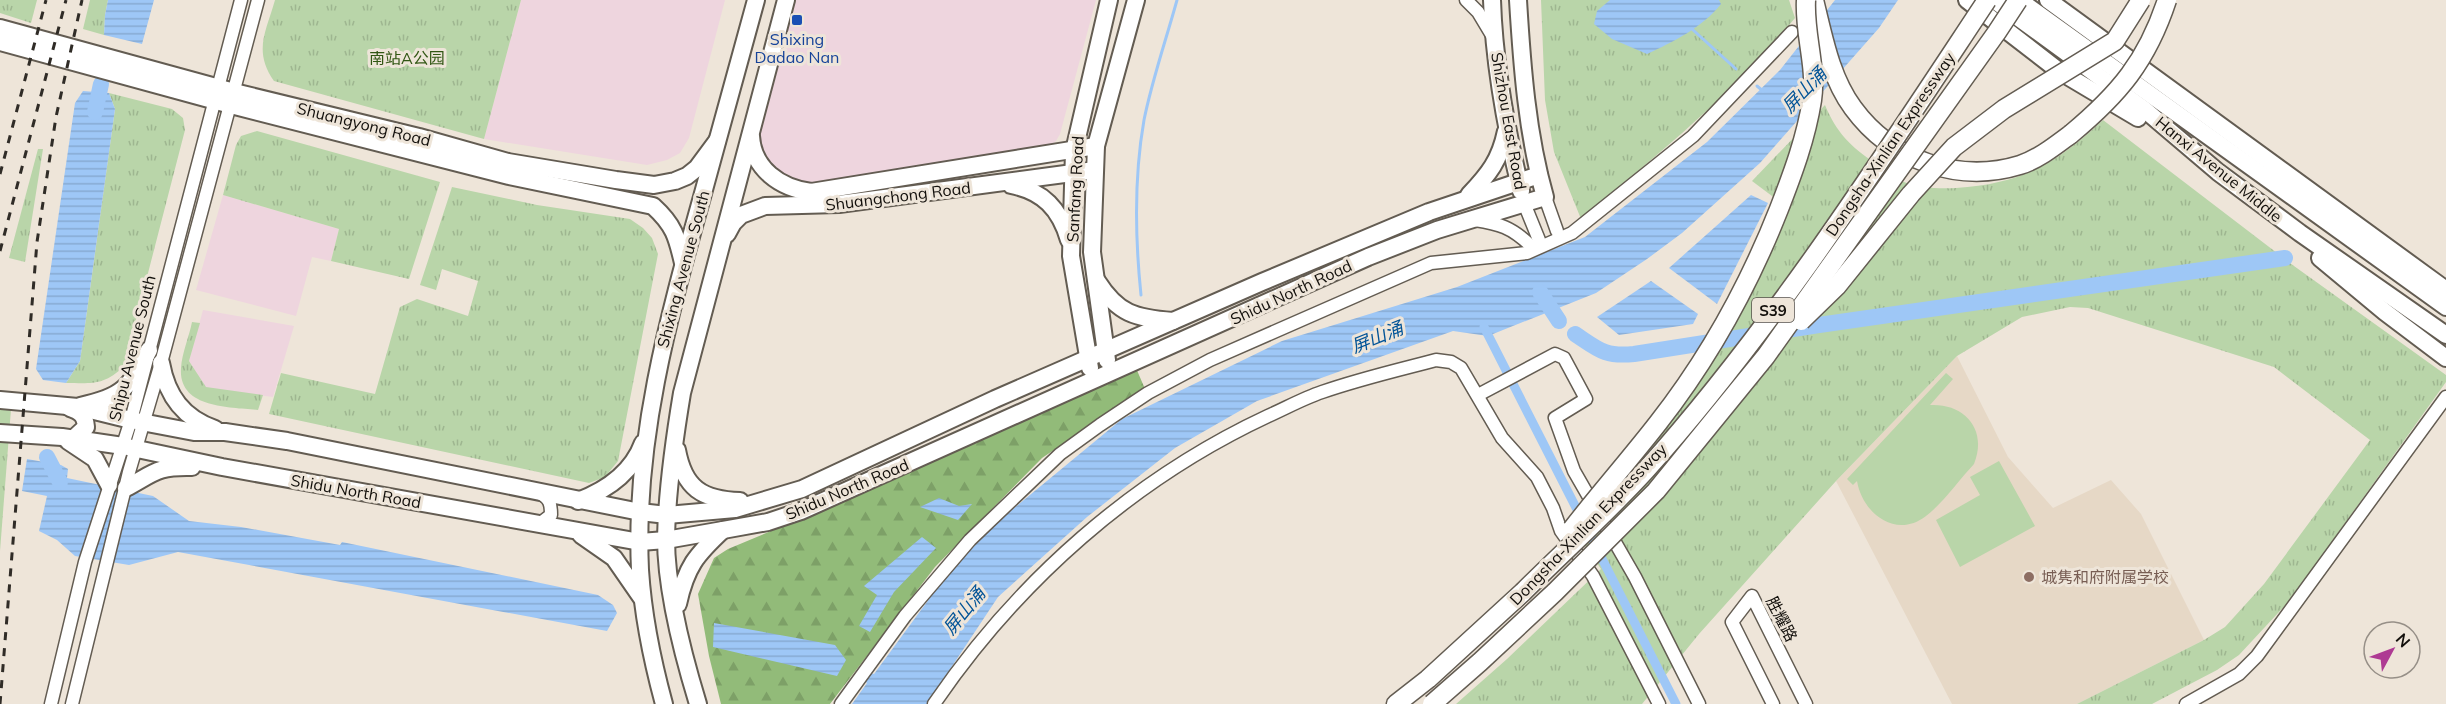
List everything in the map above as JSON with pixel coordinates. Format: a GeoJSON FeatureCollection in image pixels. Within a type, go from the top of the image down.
{"type":"FeatureCollection","features":[{"type":"Feature","properties":{"kind":"highway"},"geometry":{"type":"LineString","coordinates":[[1523,592],[1659,422],[1709,351],[1746,282],[1790,182],[1808,117],[1812,98],[1813,72],[1808,47],[1806,0]]}},
{"type":"Feature","properties":{"kind":"highway"},"geometry":{"type":"LineString","coordinates":[[1814,0],[1834,69],[1852,107],[1876,135],[1903,153],[1930,165],[1965,172],[2021,165],[2046,152],[2105,106],[2127,81],[2160,21],[2167,0]]}},
{"type":"Feature","properties":{"kind":"highway","name":"Dongsha-Xinlian Expressway"},"geometry":{"type":"LineString","coordinates":[[1396,704],[1428,679],[1523,592],[1645,471],[1734,362],[1848,211],[1987,0]]}},
{"type":"Feature","properties":{"kind":"highway","name":"Dongsha-Xinlian Expressway"},"geometry":{"type":"LineString","coordinates":[[1432,704],[1555,592],[1656,491],[1766,356],[2019,0]]}},
{"type":"Feature","properties":{"kind":"highway"},"geometry":{"type":"LineString","coordinates":[[1766,356],[1837,286],[1911,194],[1954,147],[2004,109],[2115,41],[2141,0]]}},
{"type":"Feature","properties":{"kind":"main road","name":"Shixing Avenue South"},"geometry":{"type":"LineString","coordinates":[[664,704],[648,640],[643,599],[640,512],[647,427],[654,384],[683,263],[756,0]]}},
{"type":"Feature","properties":{"kind":"main road","name":"Shixing Avenue South"},"geometry":{"type":"LineString","coordinates":[[698,704],[686,664],[676,615],[666,540],[675,436],[679,409],[786,0]]}},
{"type":"Feature","properties":{"kind":"main road","name":"Sanfang Road"},"geometry":{"type":"LineString","coordinates":[[1092,380],[1071,252],[1074,151],[1109,0]]}},
{"type":"Feature","properties":{"kind":"main road","name":"Sanfang Road"},"geometry":{"type":"LineString","coordinates":[[1110,373],[1092,252],[1096,146],[1136,0]]}},
{"type":"Feature","properties":{"kind":"main road","name":"Shizhou East Road"},"geometry":{"type":"LineString","coordinates":[[1492,0],[1493,37],[1507,126],[1524,203]]}},
{"type":"Feature","properties":{"kind":"main road","name":"Shizhou East Road"},"geometry":{"type":"LineString","coordinates":[[1518,0],[1525,90],[1539,175],[1545,197]]}},
{"type":"Feature","properties":{"kind":"main road"},"geometry":{"type":"LineString","coordinates":[[1967,0],[2059,70],[2124,108],[2218,172]]}},
{"type":"Feature","properties":{"kind":"main road"},"geometry":{"type":"LineString","coordinates":[[1987,0],[2087,87]]}},
{"type":"Feature","properties":{"kind":"main road","name":"Hanxi Avenue Middle"},"geometry":{"type":"LineString","coordinates":[[1994,0],[2152,115],[2218,172],[2446,335]]}},
{"type":"Feature","properties":{"kind":"main road","name":"Hanxi Avenue Middle"},"geometry":{"type":"LineString","coordinates":[[2019,0],[2255,172],[2446,307]]}},
{"type":"Feature","properties":{"kind":"main road"},"geometry":{"type":"LineString","coordinates":[[2030,0],[2076,40]]}},
{"type":"Feature","properties":{"kind":"main road"},"geometry":{"type":"LineString","coordinates":[[2048,0],[2446,290]]}},
{"type":"Feature","properties":{"kind":"main road","name":"Shuangyong Road"},"geometry":{"type":"LineString","coordinates":[[0,28],[224,96],[508,176],[653,206],[666,218],[676,233],[683,263]]}},
{"type":"Feature","properties":{"kind":"main road","name":"Shuangyong Road"},"geometry":{"type":"LineString","coordinates":[[0,42],[224,96],[419,137],[508,162],[654,185],[687,176],[697,168],[717,141]]}},
{"type":"Feature","properties":{"kind":"main road"},"geometry":{"type":"LineString","coordinates":[[2154,79],[2255,172],[2418,270]]}},
{"type":"Feature","properties":{"kind":"main road"},"geometry":{"type":"LineString","coordinates":[[1502,92],[1506,102],[1512,105],[1520,102],[1525,90]]}},
{"type":"Feature","properties":{"kind":"main road"},"geometry":{"type":"LineString","coordinates":[[1466,198],[1496,162],[1502,150],[1507,126]]}},
{"type":"Feature","properties":{"kind":"main road","name":"Shuangchong Road"},"geometry":{"type":"LineString","coordinates":[[750,133],[756,158],[771,177],[793,189],[811,192],[1096,146]]}},
{"type":"Feature","properties":{"kind":"main road","name":"Shuangchong Road"},"geometry":{"type":"LineString","coordinates":[[720,248],[741,215],[765,206],[839,204],[1095,170]]}},
{"type":"Feature","properties":{"kind":"main road","name":"Shidu North Road"},"geometry":{"type":"LineString","coordinates":[[225,432],[287,441],[640,512],[667,515],[735,509],[802,489],[995,399],[1429,212],[1539,175]]}},
{"type":"Feature","properties":{"kind":"main road"},"geometry":{"type":"LineString","coordinates":[[1002,183],[1029,188],[1050,204],[1059,217],[1076,264],[1081,267],[1090,261],[1092,252]]}},
{"type":"Feature","properties":{"kind":"main road","name":"Shidu North Road"},"geometry":{"type":"LineString","coordinates":[[0,433],[68,438],[129,447],[222,467],[538,525],[640,542],[666,540],[768,522],[801,511],[870,482],[1004,418],[1206,331],[1368,257],[1437,230],[1545,197]]}},
{"type":"Feature","properties":{"kind":"main road"},"geometry":{"type":"LineString","coordinates":[[1429,212],[1437,211],[1441,214],[1444,221],[1437,230]]}},
{"type":"Feature","properties":{"kind":"main road"},"geometry":{"type":"LineString","coordinates":[[2272,212],[2331,268],[2446,358]]}},
{"type":"Feature","properties":{"kind":"main road"},"geometry":{"type":"LineString","coordinates":[[1096,279],[1104,293],[1124,312],[1149,319],[1177,321]]}},
{"type":"Feature","properties":{"kind":"main road"},"geometry":{"type":"LineString","coordinates":[[1194,312],[1188,320],[1191,329],[1196,332],[1206,331]]}},
{"type":"Feature","properties":{"kind":"main road"},"geometry":{"type":"LineString","coordinates":[[72,406],[115,396],[125,389],[135,377],[149,350]]}},
{"type":"Feature","properties":{"kind":"main road"},"geometry":{"type":"LineString","coordinates":[[161,363],[169,392],[187,415],[201,424],[225,432]]}},
{"type":"Feature","properties":{"kind":"main road"},"geometry":{"type":"LineString","coordinates":[[995,399],[1008,400],[1011,407],[1010,413],[1004,418]]}},
{"type":"Feature","properties":{"kind":"main road"},"geometry":{"type":"LineString","coordinates":[[0,400],[72,406],[137,422],[194,432],[225,432]]}},
{"type":"Feature","properties":{"kind":"main road"},"geometry":{"type":"LineString","coordinates":[[651,403],[659,415],[666,417],[679,409]]}},
{"type":"Feature","properties":{"kind":"main road"},"geometry":{"type":"LineString","coordinates":[[72,406],[86,418],[86,427],[68,438],[95,459],[118,487],[154,471],[176,466],[222,467]]}},
{"type":"Feature","properties":{"kind":"main road"},"geometry":{"type":"LineString","coordinates":[[578,501],[600,492],[624,472],[636,458],[647,427]]}},
{"type":"Feature","properties":{"kind":"main road"},"geometry":{"type":"LineString","coordinates":[[192,460],[181,451],[181,444],[182,439],[194,432]]}},
{"type":"Feature","properties":{"kind":"main road"},"geometry":{"type":"LineString","coordinates":[[675,436],[680,463],[690,483],[702,494],[719,500],[774,499]]}},
{"type":"Feature","properties":{"kind":"main road"},"geometry":{"type":"LineString","coordinates":[[768,522],[757,517],[756,511],[760,506],[774,499]]}},
{"type":"Feature","properties":{"kind":"main road"},"geometry":{"type":"LineString","coordinates":[[676,615],[683,579],[691,564],[723,530]]}},
{"type":"Feature","properties":{"kind":"main road"},"geometry":{"type":"LineString","coordinates":[[575,531],[614,558],[643,599]]}},
{"type":"Feature","properties":{"kind":"street","name":"Shipu Avenue South"},"geometry":{"type":"LineString","coordinates":[[72,704],[108,563],[118,487],[137,422],[161,363],[170,328],[224,96],[241,0]]}},
{"type":"Feature","properties":{"kind":"street","name":"Shipu Avenue South"},"geometry":{"type":"LineString","coordinates":[[137,422],[154,326],[224,96],[258,0]]}},
{"type":"Feature","properties":{"kind":"street"},"geometry":{"type":"LineString","coordinates":[[1466,0],[1478,12],[1493,37]]}},
{"type":"Feature","properties":{"kind":"street"},"geometry":{"type":"LineString","coordinates":[[841,704],[905,616],[970,540],[1060,454],[1152,391],[1210,360],[1431,263],[1527,253],[1572,232],[1693,136],[1792,32]]}},
{"type":"Feature","properties":{"kind":"street","name":"Shizhou East Road"},"geometry":{"type":"LineString","coordinates":[[1545,197],[1557,231]]}},
{"type":"Feature","properties":{"kind":"street","name":"Shizhou East Road"},"geometry":{"type":"LineString","coordinates":[[1474,220],[1507,227],[1534,242],[1524,203]]}},
{"type":"Feature","properties":{"kind":"street"},"geometry":{"type":"LineString","coordinates":[[154,326],[162,336],[170,328]]}},
{"type":"Feature","properties":{"kind":"street"},"geometry":{"type":"LineString","coordinates":[[1478,395],[1555,354],[1564,358],[1586,399],[1555,418],[1574,471],[1635,578],[1699,704]]}},
{"type":"Feature","properties":{"kind":"street"},"geometry":{"type":"LineString","coordinates":[[934,704],[949,682],[1012,605],[1064,552],[1122,505],[1189,458],[1242,429],[1321,392],[1436,360],[1451,362],[1461,368],[1503,438],[1537,477],[1553,508],[1561,531],[1593,576],[1659,704]]}},
{"type":"Feature","properties":{"kind":"street"},"geometry":{"type":"LineString","coordinates":[[2186,704],[2239,674],[2256,656],[2446,398]]}},
{"type":"Feature","properties":{"kind":"street","name":"Shipu Avenue South"},"geometry":{"type":"LineString","coordinates":[[51,704],[85,562],[118,487]]}},
{"type":"Feature","properties":{"kind":"street"},"geometry":{"type":"LineString","coordinates":[[538,525],[551,515],[551,505],[547,497],[540,493]]}},
{"type":"Feature","properties":{"kind":"street","name":"胜耀路"},"geometry":{"type":"LineString","coordinates":[[1773,704],[1732,622],[1752,596],[1806,704]]}},
{"type":"Feature","properties":{"kind":"shaded area"},"geometry":{"type":"Polygon","coordinates":[[[521,0],[725,0],[689,138],[680,153],[667,160],[647,165],[484,139],[521,0]]]}},
{"type":"Feature","properties":{"kind":"shaded area"},"geometry":{"type":"Polygon","coordinates":[[[796,0],[1096,0],[1060,134],[1056,141],[1046,148],[805,184],[785,176],[769,162],[762,148],[760,136],[796,0]]]}},
{"type":"Feature","properties":{"kind":"shaded area"},"geometry":{"type":"Polygon","coordinates":[[[223,195],[339,229],[331,261],[312,257],[296,316],[196,290],[223,195]]]}},
{"type":"Feature","properties":{"kind":"shaded area"},"geometry":{"type":"Polygon","coordinates":[[[203,310],[294,326],[273,397],[206,388],[189,361],[203,310]]]}},
{"type":"Feature","properties":{"kind":"shaded area","name":"城隽和府附属学校"},"geometry":{"type":"Polygon","coordinates":[[[1957,356],[2008,457],[2053,508],[2111,480],[2141,514],[2204,640],[2077,704],[1952,704],[1836,481],[1957,356]]]}},
{"type":"Feature","properties":{"kind":"green space"},"geometry":{"type":"Polygon","coordinates":[[[0,0],[37,0],[31,23],[0,13],[0,0]]]}},
{"type":"Feature","properties":{"kind":"green space"},"geometry":{"type":"Polygon","coordinates":[[[90,0],[108,0],[104,35],[83,29],[90,0]]]}},
{"type":"Feature","properties":{"kind":"green space","name":"南站A公园"},"geometry":{"type":"Polygon","coordinates":[[[275,0],[521,0],[484,139],[274,81],[264,60],[263,41],[275,0]]]}},
{"type":"Feature","properties":{"kind":"green space"},"geometry":{"type":"Polygon","coordinates":[[[1541,0],[1789,0],[1795,18],[1746,73],[1719,99],[1581,219],[1554,152],[1545,100],[1541,0]]]}},
{"type":"Feature","properties":{"kind":"green space"},"geometry":{"type":"Polygon","coordinates":[[[109,93],[172,109],[183,118],[185,130],[124,366],[104,380],[91,383],[66,383],[80,361],[115,109],[109,93]]]}},
{"type":"Feature","properties":{"kind":"green space"},"geometry":{"type":"Polygon","coordinates":[[[1825,105],[1839,131],[1866,157],[1902,181],[1936,188],[1979,186],[2019,176],[2053,160],[2103,120],[2294,266],[2446,375],[2446,382],[2290,600],[2239,655],[2217,670],[2152,704],[2077,704],[2204,640],[2225,627],[2264,584],[2370,440],[2274,367],[2088,308],[2070,307],[2022,317],[1957,356],[1836,481],[1699,634],[1642,704],[1456,704],[1507,659],[1601,569],[1569,522],[1655,417],[1702,351],[1733,296],[1776,199],[1752,181],[1825,105]]]}},
{"type":"Feature","properties":{"kind":"green space"},"geometry":{"type":"Polygon","coordinates":[[[257,131],[440,182],[409,279],[331,261],[339,229],[223,195],[236,145],[241,136],[257,131]]]}},
{"type":"Feature","properties":{"kind":"green space"},"geometry":{"type":"Polygon","coordinates":[[[38,149],[43,149],[25,262],[9,258],[38,149]]]}},
{"type":"Feature","properties":{"kind":"green space"},"geometry":{"type":"Polygon","coordinates":[[[452,187],[537,205],[630,219],[652,238],[658,254],[618,461],[605,477],[589,483],[269,414],[281,373],[375,394],[400,307],[417,299],[468,316],[478,281],[442,269],[436,290],[420,285],[452,187]]]}},
{"type":"Feature","properties":{"kind":"green space"},"geometry":{"type":"Polygon","coordinates":[[[192,322],[200,323],[189,361],[206,387],[263,395],[258,410],[208,403],[197,399],[188,391],[182,381],[181,368],[192,322]]]}},
{"type":"Feature","properties":{"kind":"green space"},"geometry":{"type":"Polygon","coordinates":[[[1136,368],[1145,389],[1042,458],[935,567],[830,704],[721,704],[709,656],[698,594],[714,558],[728,549],[886,483],[1136,368]]]}},
{"type":"Feature","properties":{"kind":"green space"},"geometry":{"type":"Polygon","coordinates":[[[1946,373],[1953,379],[1930,405],[1953,408],[1970,421],[1978,440],[1978,451],[1974,464],[1926,516],[1914,523],[1892,524],[1873,512],[1860,492],[1857,481],[1853,485],[1847,479],[1946,373]]]}},
{"type":"Feature","properties":{"kind":"green space"},"geometry":{"type":"Polygon","coordinates":[[[0,407],[11,409],[0,551],[0,407]]]}},
{"type":"Feature","properties":{"kind":"green space"},"geometry":{"type":"Polygon","coordinates":[[[1999,461],[2035,526],[1960,567],[1936,520],[1980,495],[1970,477],[1999,461]]]}},
{"type":"Feature","properties":{"kind":"water"},"geometry":{"type":"Polygon","coordinates":[[[108,0],[154,0],[142,44],[104,35],[108,0]]]}},
{"type":"Feature","properties":{"kind":"water"},"geometry":{"type":"Polygon","coordinates":[[[1610,0],[1719,0],[1721,4],[1697,27],[1647,54],[1612,39],[1594,24],[1597,11],[1610,0]]]}},
{"type":"Feature","properties":{"kind":"water","name":"屏山涌"},"geometry":{"type":"Polygon","coordinates":[[[1835,0],[1898,0],[1879,28],[1760,163],[1682,233],[1647,259],[1596,293],[1488,336],[1453,331],[1257,401],[1175,448],[1087,517],[998,597],[927,704],[852,704],[867,683],[862,679],[867,672],[874,674],[968,546],[1122,419],[1282,341],[1457,287],[1585,237],[1707,142],[1780,70],[1835,0]]]}},
{"type":"Feature","properties":{"kind":"water"},"geometry":{"type":"Polygon","coordinates":[[[83,91],[109,93],[115,109],[80,361],[66,383],[43,380],[36,369],[75,103],[83,91]]]}},
{"type":"Feature","properties":{"kind":"water"},"geometry":{"type":"Polygon","coordinates":[[[1751,195],[1768,203],[1717,304],[1669,268],[1751,195]]]}},
{"type":"Feature","properties":{"kind":"water"},"geometry":{"type":"Polygon","coordinates":[[[1651,281],[1698,314],[1693,324],[1619,335],[1597,317],[1651,281]]]}},
{"type":"Feature","properties":{"kind":"water"},"geometry":{"type":"Polygon","coordinates":[[[27,459],[61,465],[68,469],[67,478],[153,496],[189,521],[241,527],[340,545],[342,542],[598,595],[613,605],[617,613],[607,631],[178,552],[129,565],[75,556],[57,540],[39,531],[47,496],[22,491],[27,459]]]}},
{"type":"Feature","properties":{"kind":"water"},"geometry":{"type":"Polygon","coordinates":[[[939,498],[959,506],[972,504],[958,520],[920,507],[939,498]]]}},
{"type":"Feature","properties":{"kind":"water"},"geometry":{"type":"Polygon","coordinates":[[[922,537],[936,548],[894,592],[870,632],[859,626],[877,595],[864,586],[922,537]]]}},
{"type":"Feature","properties":{"kind":"water"},"geometry":{"type":"Polygon","coordinates":[[[714,623],[835,645],[846,660],[837,676],[713,647],[714,623]]]}},
{"type":"Feature","properties":{"kind":"waterway"},"geometry":{"type":"LineString","coordinates":[[1141,295],[1136,207],[1138,163],[1151,90],[1177,0]]}},
{"type":"Feature","properties":{"kind":"waterway"},"geometry":{"type":"LineString","coordinates":[[1692,29],[1736,69]]}},
{"type":"Feature","properties":{"kind":"waterway"},"geometry":{"type":"LineString","coordinates":[[95,112],[101,84]]}},
{"type":"Feature","properties":{"kind":"waterway"},"geometry":{"type":"LineString","coordinates":[[1757,86],[1763,91]]}},
{"type":"Feature","properties":{"kind":"waterway"},"geometry":{"type":"LineString","coordinates":[[1575,334],[1603,351],[1634,354],[2285,258]]}},
{"type":"Feature","properties":{"kind":"waterway"},"geometry":{"type":"LineString","coordinates":[[1540,292],[1559,321]]}},
{"type":"Feature","properties":{"kind":"waterway"},"geometry":{"type":"LineString","coordinates":[[1484,327],[1676,704]]}},
{"type":"Feature","properties":{"kind":"waterway"},"geometry":{"type":"LineString","coordinates":[[47,457],[60,482]]}},
{"type":"Feature","properties":{"kind":"railway"},"geometry":{"type":"LineString","coordinates":[[0,174],[46,0]]}},
{"type":"Feature","properties":{"kind":"railway"},"geometry":{"type":"LineString","coordinates":[[0,251],[66,0]]}},
{"type":"Feature","properties":{"kind":"railway"},"geometry":{"type":"LineString","coordinates":[[0,704],[37,242],[56,117],[82,0]]}},
{"type":"Feature","properties":{"kind":"place","name":"Shixing Dadao Nan"},"geometry":{"type":"Point","coordinates":[797,20]}},
{"type":"Feature","properties":{"kind":"place","name":"城隽和府附属学校"},"geometry":{"type":"Point","coordinates":[2029,577]}}]}
